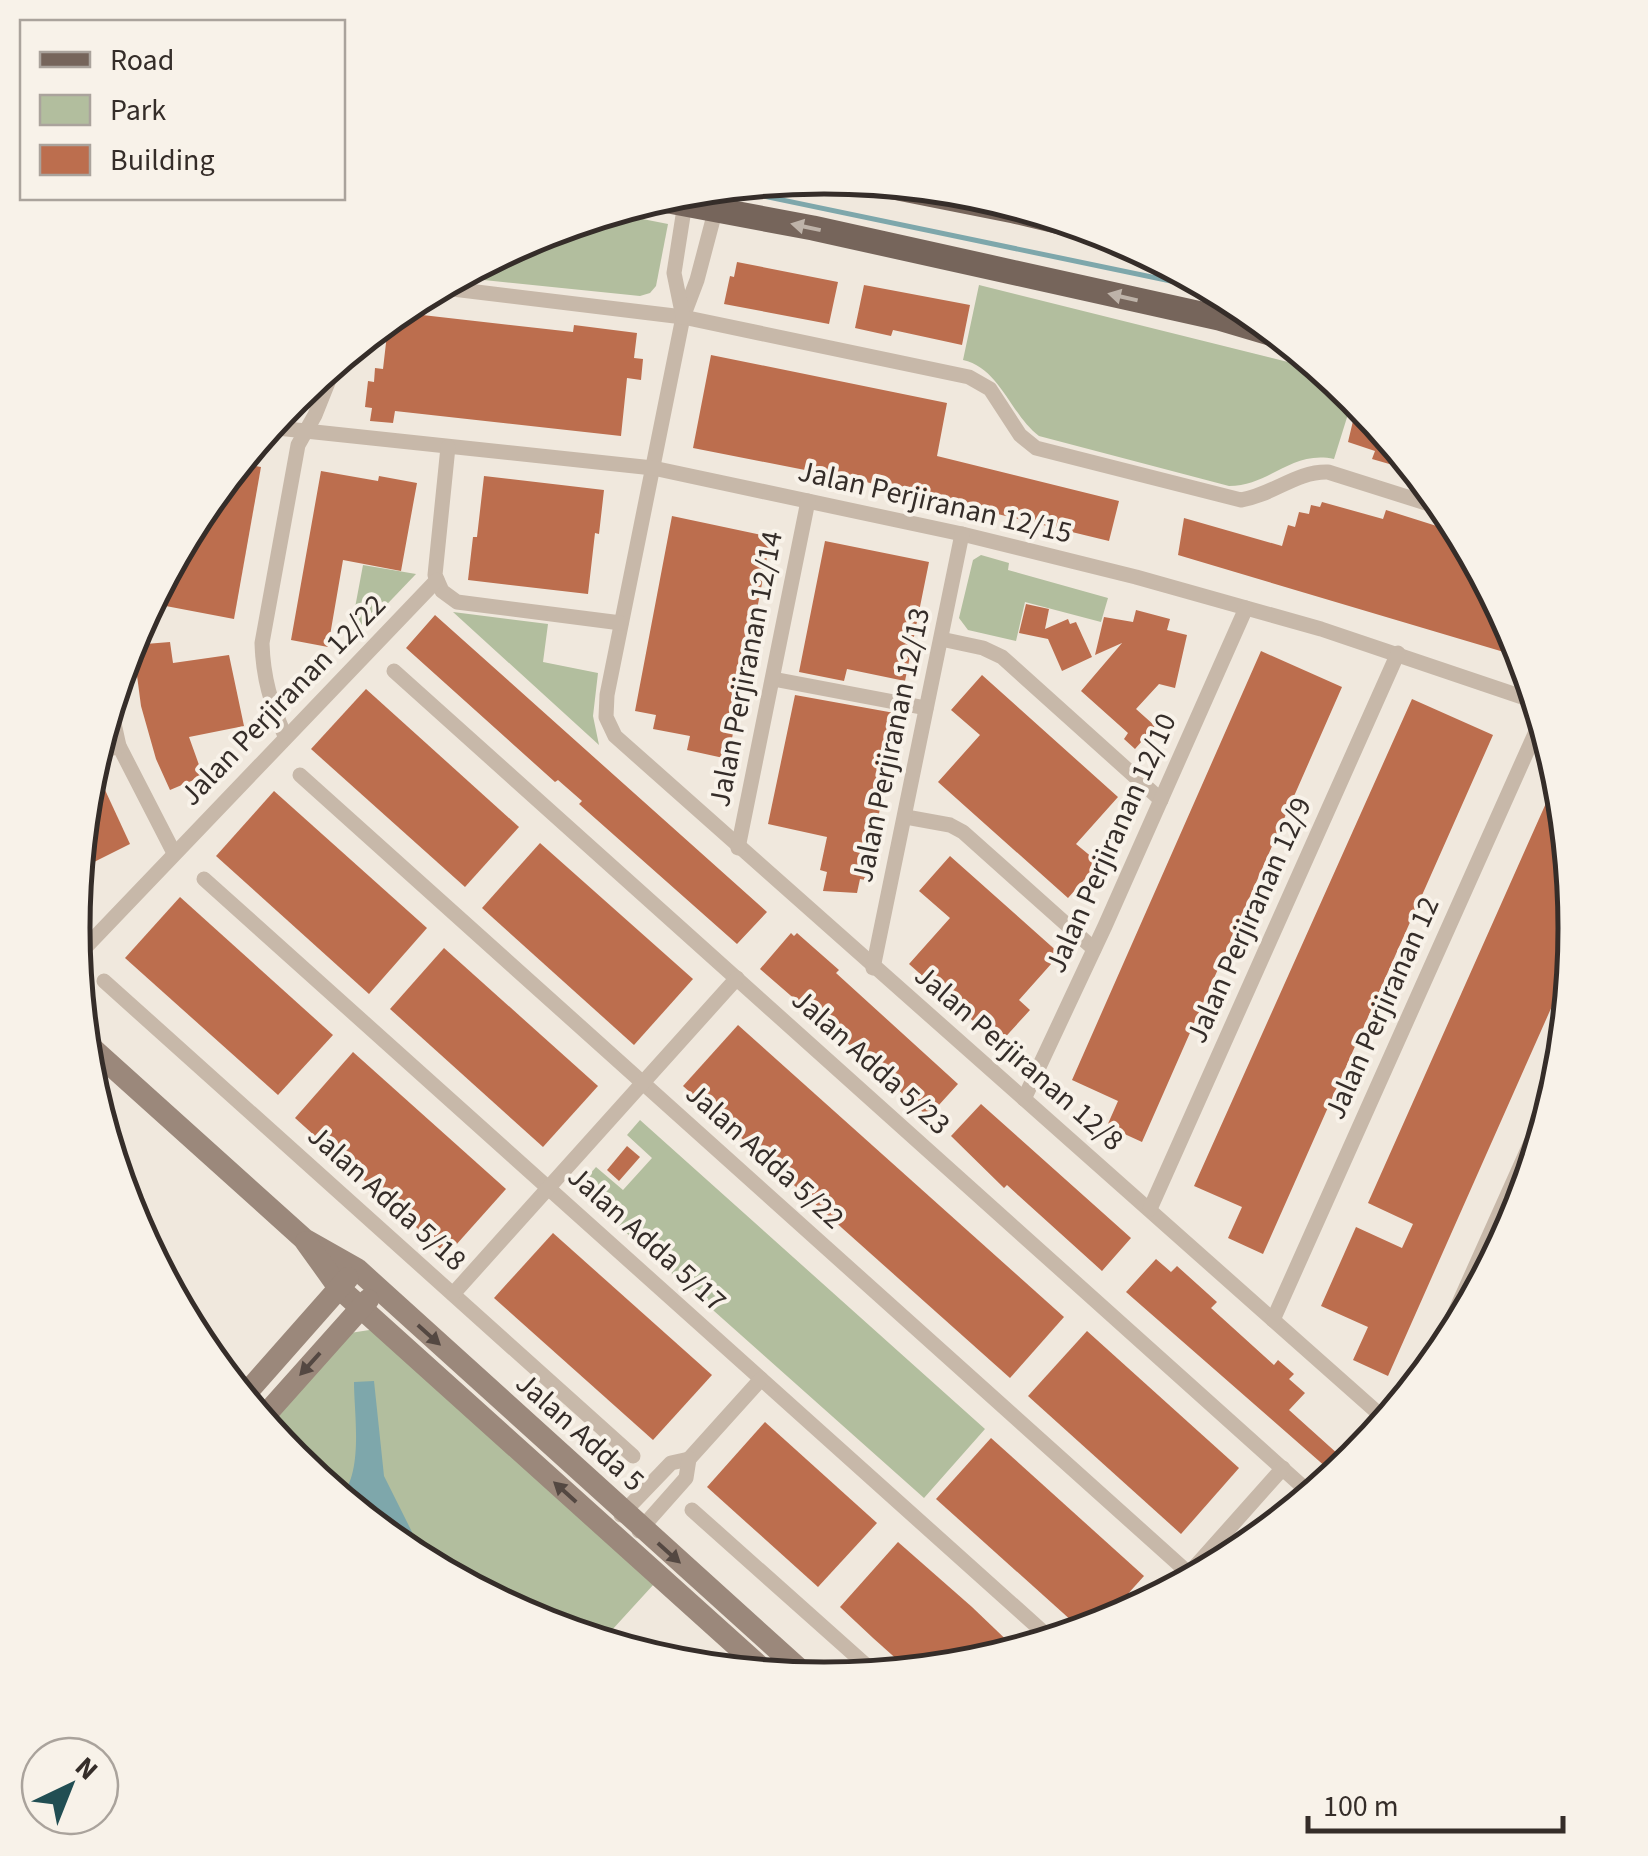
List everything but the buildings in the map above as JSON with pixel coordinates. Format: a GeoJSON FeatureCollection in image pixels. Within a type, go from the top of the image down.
{"type":"FeatureCollection","features":[{"type":"Feature","properties":{"kind":"main road"},"geometry":{"type":"LineString","coordinates":[[696,205],[1209,304]]}},
{"type":"Feature","properties":{"kind":"main road","name":"Jalan Adda 5"},"geometry":{"type":"LineString","coordinates":[[102,1057],[304,1239],[357,1269],[789,1661]]}},
{"type":"Feature","properties":{"kind":"main road","name":"Jalan Adda 5"},"geometry":{"type":"LineString","coordinates":[[304,1239],[338,1288],[750,1658]]}},
{"type":"Feature","properties":{"kind":"main road"},"geometry":{"type":"LineString","coordinates":[[252,1387],[357,1269]]}},
{"type":"Feature","properties":{"kind":"main road"},"geometry":{"type":"LineString","coordinates":[[270,1409],[378,1288]]}},
{"type":"Feature","properties":{"kind":"street"},"geometry":{"type":"LineString","coordinates":[[683,317],[674,272],[684,207]]}},
{"type":"Feature","properties":{"kind":"street"},"geometry":{"type":"LineString","coordinates":[[448,446],[435,575],[442,591],[457,602],[621,623],[683,317],[716,208]]}},
{"type":"Feature","properties":{"kind":"street"},"geometry":{"type":"LineString","coordinates":[[461,290],[683,317],[969,377],[990,389],[1020,435],[1036,448],[1241,500],[1259,497],[1309,471],[1328,472],[1421,501]]}},
{"type":"Feature","properties":{"kind":"street"},"geometry":{"type":"LineString","coordinates":[[285,736],[268,698],[262,644],[298,444],[316,416],[326,389]]}},
{"type":"Feature","properties":{"kind":"street","name":"Jalan Perjiranan 12/15"},"geometry":{"type":"LineString","coordinates":[[286,429],[652,468],[962,534],[1246,608],[1398,653],[1520,696]]}},
{"type":"Feature","properties":{"kind":"street","name":"Jalan Perjiranan 12/14"},"geometry":{"type":"LineString","coordinates":[[738,848],[808,501]]}},
{"type":"Feature","properties":{"kind":"street","name":"Jalan Perjiranan 12/13"},"geometry":{"type":"LineString","coordinates":[[872,968],[962,534]]}},
{"type":"Feature","properties":{"kind":"street","name":"Jalan Perjiranan 12/22"},"geometry":{"type":"LineString","coordinates":[[91,942],[437,580]]}},
{"type":"Feature","properties":{"kind":"street","name":"Jalan Perjiranan 12/10"},"geometry":{"type":"LineString","coordinates":[[1024,1099],[1246,608]]}},
{"type":"Feature","properties":{"kind":"street","name":"Jalan Perjiranan 12/8"},"geometry":{"type":"LineString","coordinates":[[621,623],[607,695],[606,717],[614,736],[1376,1412]]}},
{"type":"Feature","properties":{"kind":"street"},"geometry":{"type":"LineString","coordinates":[[941,639],[983,648],[1002,658],[1160,800]]}},
{"type":"Feature","properties":{"kind":"street","name":"Jalan Perjiranan 12/9"},"geometry":{"type":"LineString","coordinates":[[1150,1210],[1398,653]]}},
{"type":"Feature","properties":{"kind":"street","name":"Jalan Adda 5/23"},"geometry":{"type":"LineString","coordinates":[[394,671],[1302,1485]]}},
{"type":"Feature","properties":{"kind":"street"},"geometry":{"type":"LineString","coordinates":[[773,678],[926,708]]}},
{"type":"Feature","properties":{"kind":"street"},"geometry":{"type":"LineString","coordinates":[[116,734],[174,854]]}},
{"type":"Feature","properties":{"kind":"street","name":"Jalan Perjiranan 12"},"geometry":{"type":"LineString","coordinates":[[1273,1320],[1533,738]]}},
{"type":"Feature","properties":{"kind":"street"},"geometry":{"type":"LineString","coordinates":[[113,748],[119,746]]}},
{"type":"Feature","properties":{"kind":"street","name":"Jalan Adda 5/22"},"geometry":{"type":"LineString","coordinates":[[300,775],[1183,1568]]}},
{"type":"Feature","properties":{"kind":"street"},"geometry":{"type":"LineString","coordinates":[[906,817],[950,824],[963,832],[1094,949]]}},
{"type":"Feature","properties":{"kind":"street","name":"Jalan Adda 5/17"},"geometry":{"type":"LineString","coordinates":[[204,879],[1040,1629]]}},
{"type":"Feature","properties":{"kind":"street"},"geometry":{"type":"LineString","coordinates":[[453,1294],[737,978]]}},
{"type":"Feature","properties":{"kind":"street","name":"Jalan Adda 5/18"},"geometry":{"type":"LineString","coordinates":[[104,981],[633,1456]]}},
{"type":"Feature","properties":{"kind":"street"},"geometry":{"type":"LineString","coordinates":[[1477,1263],[1508,1192]]}},
{"type":"Feature","properties":{"kind":"street"},"geometry":{"type":"LineString","coordinates":[[616,1538],[642,1529],[686,1478],[690,1458],[760,1379]]}},
{"type":"Feature","properties":{"kind":"street"},"geometry":{"type":"LineString","coordinates":[[616,1538],[624,1512],[672,1463],[690,1458]]}},
{"type":"Feature","properties":{"kind":"street"},"geometry":{"type":"LineString","coordinates":[[1215,1549],[1283,1468]]}},
{"type":"Feature","properties":{"kind":"street"},"geometry":{"type":"LineString","coordinates":[[692,1510],[861,1660]]}},
{"type":"Feature","properties":{"kind":"green space"},"geometry":{"type":"Polygon","coordinates":[[[638,218],[668,224],[656,286],[640,296],[481,280],[543,250],[638,218]]]}},
{"type":"Feature","properties":{"kind":"green space"},"geometry":{"type":"Polygon","coordinates":[[[979,285],[1292,363],[1348,414],[1334,459],[1305,459],[1257,481],[1229,486],[1039,436],[986,372],[963,360],[979,285]]]}},
{"type":"Feature","properties":{"kind":"green space"},"geometry":{"type":"Polygon","coordinates":[[[981,555],[1009,563],[1008,570],[1108,598],[1101,622],[1025,602],[1016,641],[968,630],[959,618],[973,560],[981,555]]]}},
{"type":"Feature","properties":{"kind":"green space"},"geometry":{"type":"Polygon","coordinates":[[[363,565],[416,574],[348,645],[363,565]]]}},
{"type":"Feature","properties":{"kind":"green space"},"geometry":{"type":"Polygon","coordinates":[[[453,612],[548,624],[543,662],[598,673],[593,716],[599,745],[453,612]]]}},
{"type":"Feature","properties":{"kind":"green space"},"geometry":{"type":"Polygon","coordinates":[[[640,1120],[985,1429],[924,1498],[577,1189],[596,1167],[623,1190],[652,1158],[627,1135],[640,1120]]]}},
{"type":"Feature","properties":{"kind":"green space"},"geometry":{"type":"Polygon","coordinates":[[[376,1329],[654,1584],[612,1630],[499,1586],[416,1538],[340,1480],[277,1417],[350,1333],[376,1329]]]}},
{"type":"Feature","properties":{"kind":"water"},"geometry":{"type":"Polygon","coordinates":[[[374,1381],[384,1476],[414,1536],[347,1486],[355,1459],[354,1382],[374,1381]]]}},
{"type":"Feature","properties":{"kind":"waterway"},"geometry":{"type":"LineString","coordinates":[[767,197],[1169,281]]}}]}
